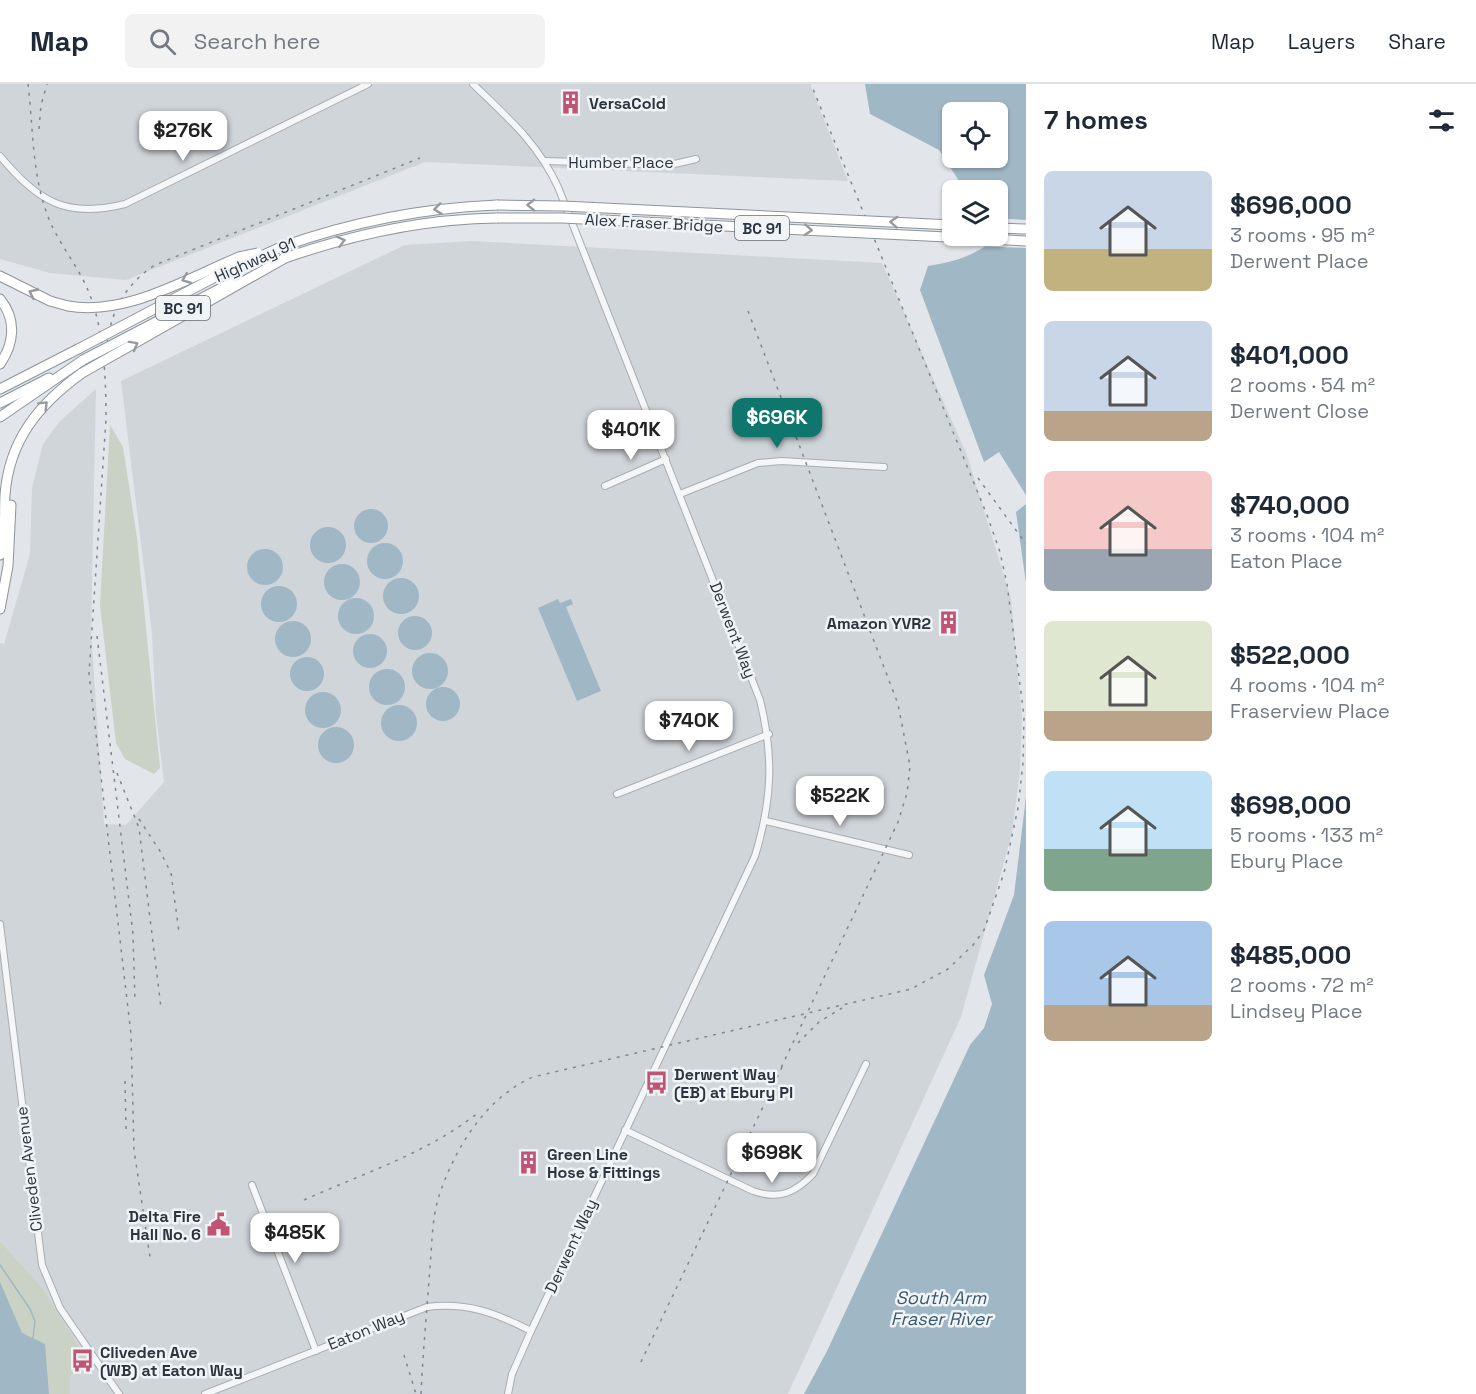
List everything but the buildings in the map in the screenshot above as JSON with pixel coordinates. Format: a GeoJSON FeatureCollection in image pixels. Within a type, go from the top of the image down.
{"type":"FeatureCollection","features":[{"type":"Feature","properties":{"kind":"highway","name":"Alex Fraser Bridge"},"geometry":{"type":"LineString","coordinates":[[497,205],[563,206],[942,225]]}},
{"type":"Feature","properties":{"kind":"highway","name":"Highway 91"},"geometry":{"type":"LineString","coordinates":[[0,389],[219,275],[281,248],[333,230],[387,217],[497,205]]}},
{"type":"Feature","properties":{"kind":"highway","name":"Alex Fraser Bridge"},"geometry":{"type":"LineString","coordinates":[[497,218],[562,218],[1026,241]]}},
{"type":"Feature","properties":{"kind":"highway","name":"Highway 91"},"geometry":{"type":"LineString","coordinates":[[285,258],[390,229],[454,219],[497,218]]}},
{"type":"Feature","properties":{"kind":"highway"},"geometry":{"type":"LineString","coordinates":[[1008,228],[1026,229]]}},
{"type":"Feature","properties":{"kind":"highway"},"geometry":{"type":"LineString","coordinates":[[0,276],[50,301],[68,306],[93,308],[122,304],[239,257],[281,248]]}},
{"type":"Feature","properties":{"kind":"highway"},"geometry":{"type":"LineString","coordinates":[[0,555],[9,465],[36,412],[55,393],[82,374],[285,258]]}},
{"type":"Feature","properties":{"kind":"highway","name":"BC 91"},"geometry":{"type":"LineString","coordinates":[[0,403],[224,286],[285,258]]}},
{"type":"Feature","properties":{"kind":"highway"},"geometry":{"type":"LineString","coordinates":[[0,299],[12,322],[12,337],[8,353],[0,364]]}},
{"type":"Feature","properties":{"kind":"highway"},"geometry":{"type":"LineString","coordinates":[[0,417],[83,360]]}},
{"type":"Feature","properties":{"kind":"highway"},"geometry":{"type":"LineString","coordinates":[[0,609],[8,566],[11,493],[17,446]]}},
{"type":"Feature","properties":{"kind":"street"},"geometry":{"type":"LineString","coordinates":[[0,156],[24,184],[50,202],[76,209],[105,209],[125,204],[368,84]]}},
{"type":"Feature","properties":{"kind":"street","name":"Derwent Way"},"geometry":{"type":"LineString","coordinates":[[473,84],[530,139],[546,161],[760,700],[769,734],[771,774],[766,821],[755,856],[531,1331],[512,1374],[508,1394]]}},
{"type":"Feature","properties":{"kind":"street","name":"Humber Place"},"geometry":{"type":"LineString","coordinates":[[546,161],[670,165],[696,159]]}},
{"type":"Feature","properties":{"kind":"street"},"geometry":{"type":"LineString","coordinates":[[605,486],[666,459]]}},
{"type":"Feature","properties":{"kind":"street"},"geometry":{"type":"LineString","coordinates":[[680,494],[758,463],[781,461],[884,467]]}},
{"type":"Feature","properties":{"kind":"street"},"geometry":{"type":"LineString","coordinates":[[617,794],[769,734]]}},
{"type":"Feature","properties":{"kind":"street"},"geometry":{"type":"LineString","coordinates":[[766,821],[909,855]]}},
{"type":"Feature","properties":{"kind":"street","name":"Cliveden Avenue"},"geometry":{"type":"LineString","coordinates":[[0,924],[2,959],[42,1265],[60,1308],[119,1394]]}},
{"type":"Feature","properties":{"kind":"street"},"geometry":{"type":"LineString","coordinates":[[625,1130],[753,1191],[768,1196],[784,1195],[800,1188],[813,1174],[866,1064]]}},
{"type":"Feature","properties":{"kind":"street"},"geometry":{"type":"LineString","coordinates":[[252,1185],[316,1351]]}},
{"type":"Feature","properties":{"kind":"street","name":"Eaton Way"},"geometry":{"type":"LineString","coordinates":[[204,1394],[411,1312],[442,1305],[486,1310],[531,1331]]}},
{"type":"Feature","properties":{"kind":"shaded area"},"geometry":{"type":"Polygon","coordinates":[[[0,84],[810,84],[848,181],[425,162],[126,280],[50,273],[0,259],[0,84]]]}},
{"type":"Feature","properties":{"kind":"shaded area"},"geometry":{"type":"Polygon","coordinates":[[[472,241],[882,263],[967,455],[1011,599],[1022,717],[1020,771],[1012,833],[961,1017],[788,1394],[70,1394],[70,1375],[92,1369],[43,1289],[0,1241],[0,643],[4,644],[30,554],[32,488],[43,444],[60,421],[96,389],[91,631],[104,824],[126,825],[164,782],[156,715],[152,633],[121,381],[405,245],[472,241]]]}},
{"type":"Feature","properties":{"kind":"green space"},"geometry":{"type":"Polygon","coordinates":[[[110,425],[123,447],[137,538],[160,768],[154,774],[125,759],[116,743],[100,605],[110,425]]]}},
{"type":"Feature","properties":{"kind":"green space"},"geometry":{"type":"Polygon","coordinates":[[[0,1241],[43,1289],[92,1368],[70,1375],[70,1394],[3,1394],[0,1389],[0,1241]]]}},
{"type":"Feature","properties":{"kind":"water"},"geometry":{"type":"Polygon","coordinates":[[[865,84],[1026,84],[1026,495],[999,452],[984,462],[920,290],[928,266],[965,257],[985,246],[1008,246],[1008,180],[958,180],[951,168],[1008,168],[1008,102],[942,102],[942,155],[939,150],[870,114],[865,84]]]}},
{"type":"Feature","properties":{"kind":"water"},"geometry":{"type":"Polygon","coordinates":[[[1026,504],[1026,583],[1016,512],[1026,504]]]}},
{"type":"Feature","properties":{"kind":"water"},"geometry":{"type":"Polygon","coordinates":[[[371,509],[383,514],[388,526],[383,538],[371,543],[359,538],[354,526],[359,514],[371,509]]]}},
{"type":"Feature","properties":{"kind":"water"},"geometry":{"type":"Polygon","coordinates":[[[328,527],[341,532],[346,545],[341,558],[328,563],[315,558],[310,545],[315,532],[328,527]]]}},
{"type":"Feature","properties":{"kind":"water"},"geometry":{"type":"Polygon","coordinates":[[[385,543],[397,549],[403,561],[397,573],[385,579],[373,573],[367,561],[373,549],[385,543]]]}},
{"type":"Feature","properties":{"kind":"water"},"geometry":{"type":"Polygon","coordinates":[[[265,549],[278,554],[283,567],[278,580],[265,585],[252,580],[247,567],[252,554],[265,549]]]}},
{"type":"Feature","properties":{"kind":"water"},"geometry":{"type":"Polygon","coordinates":[[[342,564],[355,569],[360,582],[355,595],[342,600],[329,595],[324,582],[329,569],[342,564]]]}},
{"type":"Feature","properties":{"kind":"water"},"geometry":{"type":"Polygon","coordinates":[[[401,578],[414,583],[419,596],[414,609],[401,614],[388,609],[383,596],[388,583],[401,578]]]}},
{"type":"Feature","properties":{"kind":"water"},"geometry":{"type":"Polygon","coordinates":[[[279,586],[292,591],[297,604],[292,617],[279,622],[266,617],[261,604],[266,591],[279,586]]]}},
{"type":"Feature","properties":{"kind":"water"},"geometry":{"type":"Polygon","coordinates":[[[356,598],[369,603],[374,616],[369,629],[356,634],[343,629],[338,616],[343,603],[356,598]]]}},
{"type":"Feature","properties":{"kind":"water"},"geometry":{"type":"Polygon","coordinates":[[[558,599],[560,603],[571,599],[573,604],[566,607],[601,691],[577,701],[538,608],[558,599]]]}},
{"type":"Feature","properties":{"kind":"water"},"geometry":{"type":"Polygon","coordinates":[[[415,616],[427,621],[432,633],[427,645],[415,650],[403,645],[398,633],[403,621],[415,616]]]}},
{"type":"Feature","properties":{"kind":"water"},"geometry":{"type":"Polygon","coordinates":[[[293,621],[306,626],[311,639],[306,652],[293,657],[280,652],[275,639],[280,626],[293,621]]]}},
{"type":"Feature","properties":{"kind":"water"},"geometry":{"type":"Polygon","coordinates":[[[370,634],[382,639],[387,651],[382,663],[370,668],[358,663],[353,651],[358,639],[370,634]]]}},
{"type":"Feature","properties":{"kind":"water"},"geometry":{"type":"Polygon","coordinates":[[[430,653],[443,658],[448,671],[443,684],[430,689],[417,684],[412,671],[417,658],[430,653]]]}},
{"type":"Feature","properties":{"kind":"water"},"geometry":{"type":"Polygon","coordinates":[[[307,657],[319,662],[324,674],[319,686],[307,691],[295,686],[290,674],[295,662],[307,657]]]}},
{"type":"Feature","properties":{"kind":"water"},"geometry":{"type":"Polygon","coordinates":[[[387,669],[399,675],[405,687],[399,699],[387,705],[375,699],[369,687],[375,675],[387,669]]]}},
{"type":"Feature","properties":{"kind":"water"},"geometry":{"type":"Polygon","coordinates":[[[443,687],[455,692],[460,704],[455,716],[443,721],[431,716],[426,704],[431,692],[443,687]]]}},
{"type":"Feature","properties":{"kind":"water"},"geometry":{"type":"Polygon","coordinates":[[[323,692],[335,698],[341,710],[335,722],[323,728],[311,722],[305,710],[311,698],[323,692]]]}},
{"type":"Feature","properties":{"kind":"water"},"geometry":{"type":"Polygon","coordinates":[[[399,705],[412,710],[417,723],[412,736],[399,741],[386,736],[381,723],[386,710],[399,705]]]}},
{"type":"Feature","properties":{"kind":"water"},"geometry":{"type":"Polygon","coordinates":[[[336,727],[349,732],[354,745],[349,758],[336,763],[323,758],[318,745],[323,732],[336,727]]]}},
{"type":"Feature","properties":{"kind":"water","name":"South Arm Fraser River"},"geometry":{"type":"Polygon","coordinates":[[[1026,797],[1026,1394],[804,1394],[827,1351],[970,1045],[984,1028],[992,1004],[984,975],[1014,895],[1026,797]]]}},
{"type":"Feature","properties":{"kind":"water"},"geometry":{"type":"Polygon","coordinates":[[[0,1282],[22,1333],[45,1344],[49,1394],[0,1394],[0,1282]]]}},
{"type":"Feature","properties":{"kind":"pier"},"geometry":{"type":"Polygon","coordinates":[[[1008,219],[1026,220],[1026,248],[980,246],[1008,246],[1008,219]]]}},
{"type":"Feature","properties":{"kind":"waterway"},"geometry":{"type":"LineString","coordinates":[[0,1265],[30,1309],[35,1321],[33,1338]]}},
{"type":"Feature","properties":{"kind":"railway"},"geometry":{"type":"LineString","coordinates":[[28,84],[35,164],[41,196],[50,221],[93,303],[103,352],[106,419],[89,674],[131,1034],[134,1150],[150,1257]]}},
{"type":"Feature","properties":{"kind":"railway"},"geometry":{"type":"LineString","coordinates":[[39,129],[41,105],[47,84]]}},
{"type":"Feature","properties":{"kind":"railway"},"geometry":{"type":"LineString","coordinates":[[421,1394],[434,1215],[438,1199],[462,1144],[486,1112],[500,1098],[533,1077],[911,989],[948,969],[973,945],[984,930],[1004,873],[1018,808],[1023,763],[1024,716],[1007,584],[1000,552],[987,515],[811,84]]}},
{"type":"Feature","properties":{"kind":"railway"},"geometry":{"type":"LineString","coordinates":[[107,352],[114,313],[120,302],[135,282],[155,265],[420,158]]}},
{"type":"Feature","properties":{"kind":"railway"},"geometry":{"type":"LineString","coordinates":[[748,311],[898,704],[910,766],[907,793],[898,822],[780,1070]]}},
{"type":"Feature","properties":{"kind":"railway"},"geometry":{"type":"LineString","coordinates":[[978,478],[1026,544]]}},
{"type":"Feature","properties":{"kind":"railway"},"geometry":{"type":"LineString","coordinates":[[97,636],[133,934],[135,1002]]}},
{"type":"Feature","properties":{"kind":"railway"},"geometry":{"type":"LineString","coordinates":[[117,773],[139,828],[161,1008]]}},
{"type":"Feature","properties":{"kind":"railway"},"geometry":{"type":"LineString","coordinates":[[139,819],[171,873],[179,932]]}},
{"type":"Feature","properties":{"kind":"railway"},"geometry":{"type":"LineString","coordinates":[[798,1043],[819,1022],[842,1008]]}},
{"type":"Feature","properties":{"kind":"railway"},"geometry":{"type":"LineString","coordinates":[[641,1362],[784,1063]]}},
{"type":"Feature","properties":{"kind":"railway"},"geometry":{"type":"LineString","coordinates":[[125,1081],[126,1129]]}},
{"type":"Feature","properties":{"kind":"railway"},"geometry":{"type":"LineString","coordinates":[[304,1200],[417,1151],[479,1112]]}},
{"type":"Feature","properties":{"kind":"railway"},"geometry":{"type":"LineString","coordinates":[[404,1355],[416,1394]]}},
{"type":"Feature","properties":{"kind":"place","name":"VersaCold"},"geometry":{"type":"Point","coordinates":[571,103]}},
{"type":"Feature","properties":{"kind":"place","name":"Amazon YVR2"},"geometry":{"type":"Point","coordinates":[949,623]}},
{"type":"Feature","properties":{"kind":"place","name":"Derwent Way (EB) at Ebury Pl"},"geometry":{"type":"Point","coordinates":[656,1083]}},
{"type":"Feature","properties":{"kind":"place","name":"Green Line Hose & Fittings"},"geometry":{"type":"Point","coordinates":[529,1163]}},
{"type":"Feature","properties":{"kind":"place","name":"Delta Fire Hall No. 6"},"geometry":{"type":"Point","coordinates":[219,1225]}},
{"type":"Feature","properties":{"kind":"place","name":"Cliveden Ave (WB) at Eaton Way"},"geometry":{"type":"Point","coordinates":[82,1361]}}]}
